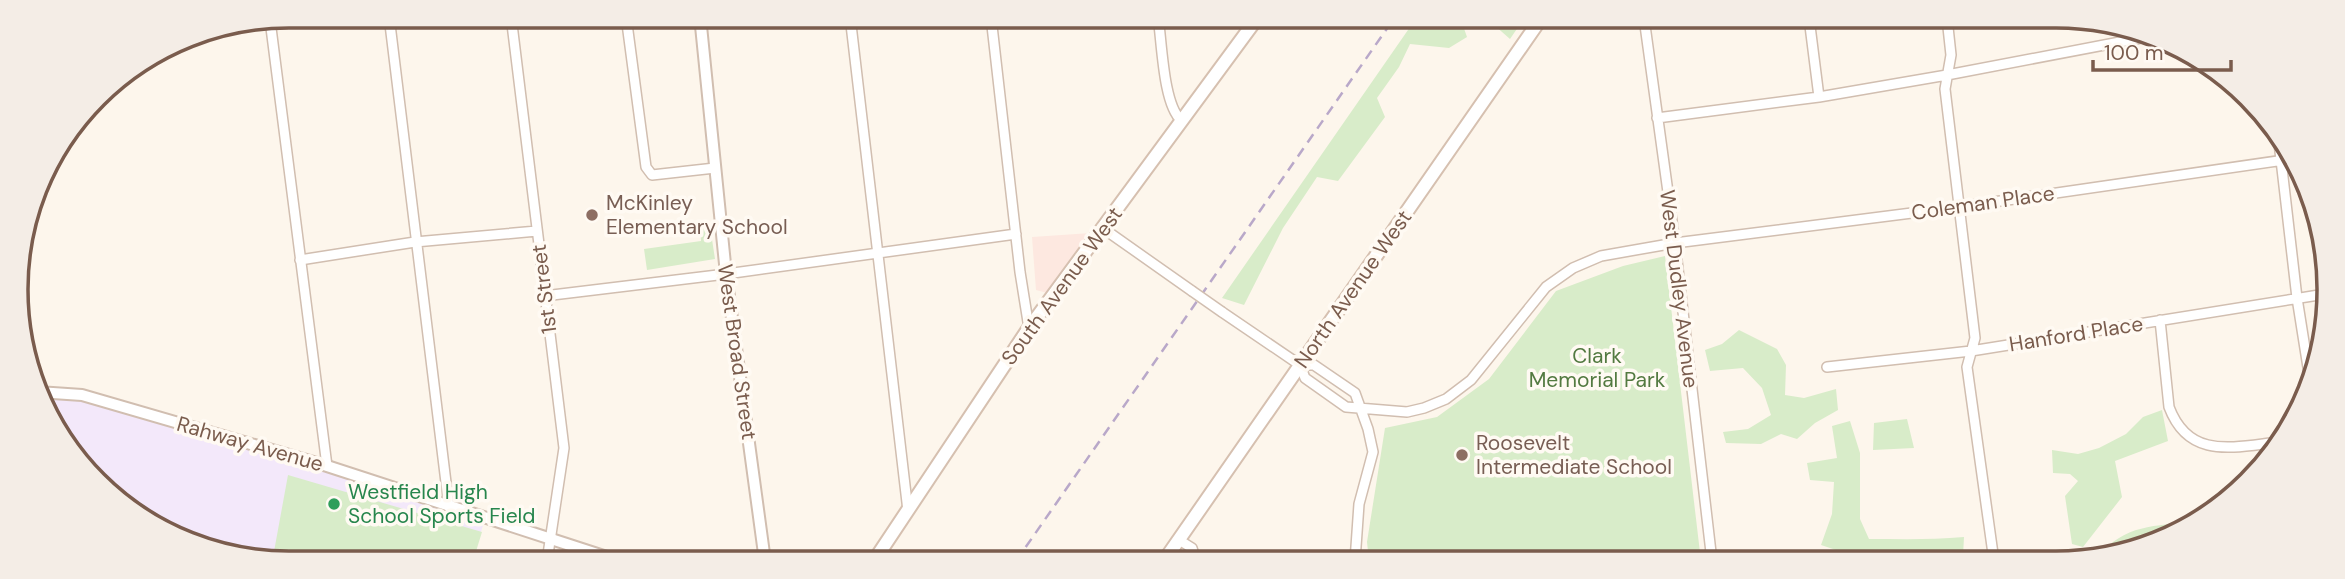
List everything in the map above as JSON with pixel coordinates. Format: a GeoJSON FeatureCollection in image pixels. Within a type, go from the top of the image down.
{"type":"FeatureCollection","features":[{"type":"Feature","properties":{"kind":"main road","name":"South Avenue West"},"geometry":{"type":"LineString","coordinates":[[881,551],[1029,328],[1250,28]]}},
{"type":"Feature","properties":{"kind":"main road","name":"North Avenue West"},"geometry":{"type":"LineString","coordinates":[[1171,551],[1535,28]]}},
{"type":"Feature","properties":{"kind":"street"},"geometry":{"type":"LineString","coordinates":[[390,28],[449,507]]}},
{"type":"Feature","properties":{"kind":"street","name":"1st Street"},"geometry":{"type":"LineString","coordinates":[[512,28],[564,448],[548,551]]}},
{"type":"Feature","properties":{"kind":"street"},"geometry":{"type":"LineString","coordinates":[[628,28],[646,167],[652,175],[715,168]]}},
{"type":"Feature","properties":{"kind":"street","name":"West Broad Street"},"geometry":{"type":"LineString","coordinates":[[701,28],[726,274],[764,551]]}},
{"type":"Feature","properties":{"kind":"street"},"geometry":{"type":"LineString","coordinates":[[851,28],[908,512]]}},
{"type":"Feature","properties":{"kind":"street"},"geometry":{"type":"LineString","coordinates":[[992,28],[1029,328]]}},
{"type":"Feature","properties":{"kind":"street"},"geometry":{"type":"LineString","coordinates":[[1160,28],[1170,99],[1174,113],[1181,120]]}},
{"type":"Feature","properties":{"kind":"street","name":"West Dudley Avenue"},"geometry":{"type":"LineString","coordinates":[[1645,28],[1675,243],[1711,551]]}},
{"type":"Feature","properties":{"kind":"street"},"geometry":{"type":"LineString","coordinates":[[1810,28],[1819,97]]}},
{"type":"Feature","properties":{"kind":"street"},"geometry":{"type":"LineString","coordinates":[[1948,28],[1951,55],[1945,89],[1975,338],[1967,367],[1993,551]]}},
{"type":"Feature","properties":{"kind":"street"},"geometry":{"type":"LineString","coordinates":[[271,29],[327,466]]}},
{"type":"Feature","properties":{"kind":"street"},"geometry":{"type":"LineString","coordinates":[[1657,118],[1819,97],[2132,40]]}},
{"type":"Feature","properties":{"kind":"street","name":"Coleman Place"},"geometry":{"type":"LineString","coordinates":[[1361,409],[1407,412],[1447,399],[1471,380],[1546,287],[1573,268],[1601,256],[1675,243],[1959,207],[2283,160]]}},
{"type":"Feature","properties":{"kind":"street"},"geometry":{"type":"LineString","coordinates":[[2287,168],[2297,298],[2307,361]]}},
{"type":"Feature","properties":{"kind":"street"},"geometry":{"type":"LineString","coordinates":[[1104,229],[1300,365],[1305,377],[1346,407],[1361,409]]}},
{"type":"Feature","properties":{"kind":"street"},"geometry":{"type":"LineString","coordinates":[[300,260],[415,242],[537,231]]}},
{"type":"Feature","properties":{"kind":"street"},"geometry":{"type":"LineString","coordinates":[[544,296],[1016,234]]}},
{"type":"Feature","properties":{"kind":"street","name":"Hanford Place"},"geometry":{"type":"LineString","coordinates":[[1827,367],[1971,351],[2317,295]]}},
{"type":"Feature","properties":{"kind":"street"},"geometry":{"type":"LineString","coordinates":[[2160,320],[2169,407],[2183,432],[2202,444],[2213,447],[2267,443]]}},
{"type":"Feature","properties":{"kind":"street"},"geometry":{"type":"LineString","coordinates":[[1300,365],[1314,365],[1354,393],[1368,429],[1373,452],[1359,504],[1356,551]]}},
{"type":"Feature","properties":{"kind":"street","name":"Rahway Avenue"},"geometry":{"type":"LineString","coordinates":[[49,393],[82,395],[327,466],[588,551]]}},
{"type":"Feature","properties":{"kind":"street"},"geometry":{"type":"LineString","coordinates":[[1179,540],[1193,551]]}},
{"type":"Feature","properties":{"kind":"shaded area"},"geometry":{"type":"Polygon","coordinates":[[[1091,233],[1051,294],[1036,290],[1032,237],[1091,233]]]}},
{"type":"Feature","properties":{"kind":"shaded area"},"geometry":{"type":"Polygon","coordinates":[[[49,393],[82,395],[485,519],[475,551],[290,551],[255,549],[222,542],[189,531],[159,516],[117,486],[82,449],[49,393]]]}},
{"type":"Feature","properties":{"kind":"green space"},"geometry":{"type":"Polygon","coordinates":[[[1409,28],[1464,28],[1467,37],[1449,48],[1410,44],[1399,67],[1377,98],[1385,117],[1338,181],[1317,177],[1283,228],[1244,305],[1222,298],[1409,28]]]}},
{"type":"Feature","properties":{"kind":"green space"},"geometry":{"type":"Polygon","coordinates":[[[1498,28],[1518,28],[1510,39],[1498,28]]]}},
{"type":"Feature","properties":{"kind":"green space"},"geometry":{"type":"Polygon","coordinates":[[[710,226],[715,259],[647,270],[644,249],[701,241],[700,227],[710,226]]]}},
{"type":"Feature","properties":{"kind":"green space","name":"Clark Memorial Park"},"geometry":{"type":"Polygon","coordinates":[[[1665,256],[1700,551],[1368,551],[1367,542],[1385,428],[1437,417],[1489,379],[1556,291],[1623,266],[1665,256]]]}},
{"type":"Feature","properties":{"kind":"green space"},"geometry":{"type":"Polygon","coordinates":[[[1739,330],[1777,349],[1786,365],[1785,395],[1804,398],[1836,389],[1838,410],[1815,423],[1797,439],[1781,434],[1761,444],[1726,443],[1723,432],[1748,429],[1771,415],[1762,388],[1743,368],[1710,371],[1705,350],[1722,344],[1739,330]]]}},
{"type":"Feature","properties":{"kind":"green space"},"geometry":{"type":"Polygon","coordinates":[[[2162,410],[2168,441],[2115,461],[2122,497],[2083,547],[2072,544],[2065,496],[2078,481],[2070,474],[2053,473],[2052,450],[2078,454],[2099,448],[2126,434],[2143,417],[2162,410]]]}},
{"type":"Feature","properties":{"kind":"green space"},"geometry":{"type":"Polygon","coordinates":[[[1907,419],[1914,448],[1873,450],[1874,423],[1907,419]]]}},
{"type":"Feature","properties":{"kind":"green space"},"geometry":{"type":"Polygon","coordinates":[[[1850,421],[1860,453],[1860,519],[1869,539],[1964,537],[1963,551],[1839,551],[1821,545],[1832,514],[1834,482],[1810,480],[1807,463],[1837,458],[1832,426],[1850,421]]]}},
{"type":"Feature","properties":{"kind":"green space","name":"Westfield High School Sports Field"},"geometry":{"type":"Polygon","coordinates":[[[288,475],[482,532],[476,551],[274,550],[288,475]]]}},
{"type":"Feature","properties":{"kind":"green space"},"geometry":{"type":"Polygon","coordinates":[[[2172,523],[2140,537],[2109,546],[2118,538],[2154,526],[2172,523]]]}},
{"type":"Feature","properties":{"kind":"railway"},"geometry":{"type":"LineString","coordinates":[[1023,551],[1387,28]]}},
{"type":"Feature","properties":{"kind":"place","name":"McKinley Elementary School"},"geometry":{"type":"Point","coordinates":[592,215]}},
{"type":"Feature","properties":{"kind":"place","name":"Roosevelt Intermediate School"},"geometry":{"type":"Point","coordinates":[1462,455]}},
{"type":"Feature","properties":{"kind":"place","name":"Westfield High School Sports Field"},"geometry":{"type":"Point","coordinates":[334,504]}}]}
